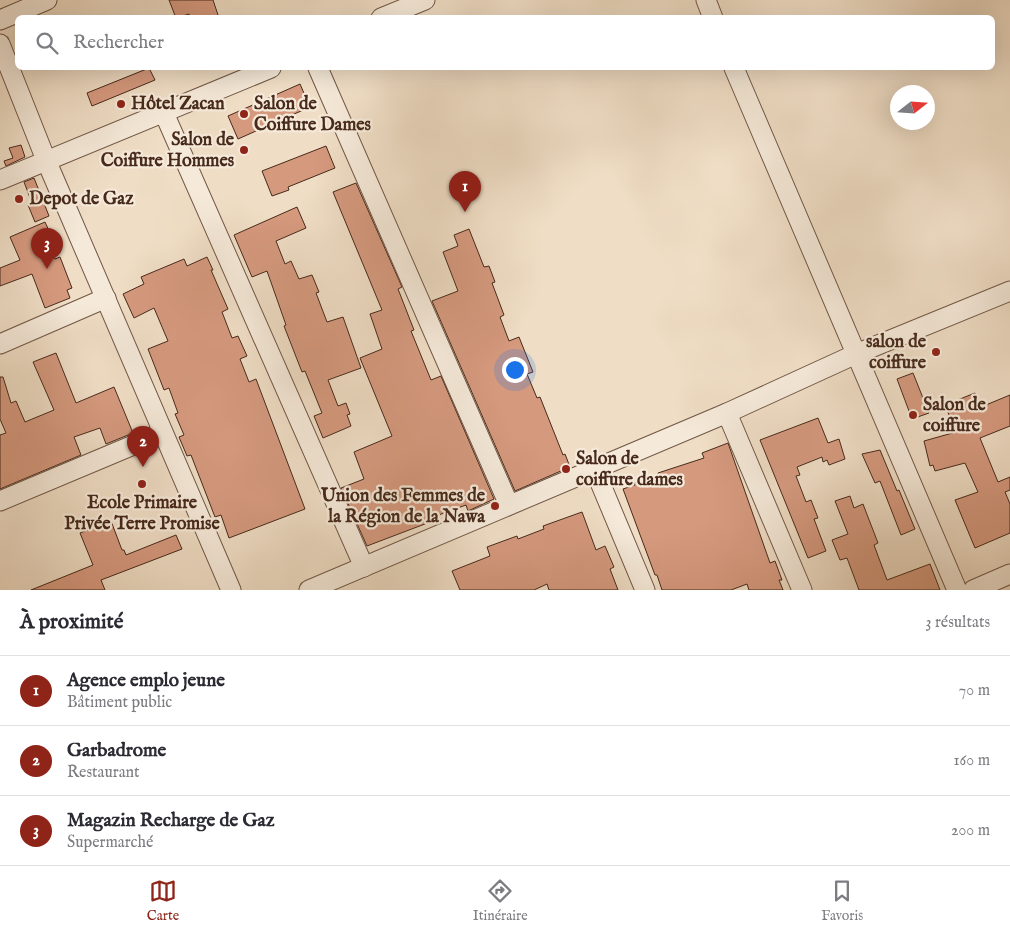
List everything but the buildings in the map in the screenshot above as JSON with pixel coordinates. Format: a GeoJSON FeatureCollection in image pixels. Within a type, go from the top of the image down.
{"type":"FeatureCollection","features":[{"type":"Feature","properties":{"kind":"street"},"geometry":{"type":"LineString","coordinates":[[0,20],[47,0]]}},
{"type":"Feature","properties":{"kind":"street"},"geometry":{"type":"LineString","coordinates":[[381,11],[425,0]]}},
{"type":"Feature","properties":{"kind":"street"},"geometry":{"type":"LineString","coordinates":[[706,0],[712,15]]}},
{"type":"Feature","properties":{"kind":"street"},"geometry":{"type":"LineString","coordinates":[[0,44],[46,160],[231,590]]}},
{"type":"Feature","properties":{"kind":"street"},"geometry":{"type":"LineString","coordinates":[[0,180],[267,70]]}},
{"type":"Feature","properties":{"kind":"street"},"geometry":{"type":"LineString","coordinates":[[319,70],[508,505]]}},
{"type":"Feature","properties":{"kind":"street"},"geometry":{"type":"LineString","coordinates":[[735,70],[957,590]]}},
{"type":"Feature","properties":{"kind":"street"},"geometry":{"type":"LineString","coordinates":[[164,113],[364,568]]}},
{"type":"Feature","properties":{"kind":"street"},"geometry":{"type":"LineString","coordinates":[[309,590],[727,413],[856,354],[1009,295]]}},
{"type":"Feature","properties":{"kind":"street"},"geometry":{"type":"LineString","coordinates":[[0,344],[106,298]]}},
{"type":"Feature","properties":{"kind":"street"},"geometry":{"type":"LineString","coordinates":[[727,413],[802,590]]}},
{"type":"Feature","properties":{"kind":"street"},"geometry":{"type":"LineString","coordinates":[[0,501],[162,433]]}},
{"type":"Feature","properties":{"kind":"street"},"geometry":{"type":"LineString","coordinates":[[594,468],[645,590]]}},
{"type":"Feature","properties":{"kind":"street"},"geometry":{"type":"LineString","coordinates":[[973,590],[1010,574]]}},
{"type":"Feature","properties":{"kind":"place","name":"Hôtel Zacan"},"geometry":{"type":"Point","coordinates":[121,104]}},
{"type":"Feature","properties":{"kind":"place","name":"Salon de Coiffure Dames"},"geometry":{"type":"Point","coordinates":[244,114]}},
{"type":"Feature","properties":{"kind":"place","name":"Salon de Coiffure Hommes"},"geometry":{"type":"Point","coordinates":[244,150]}},
{"type":"Feature","properties":{"kind":"place","name":"Depot de Gaz"},"geometry":{"type":"Point","coordinates":[19,199]}},
{"type":"Feature","properties":{"kind":"place","name":"Agence emplo jeune"},"geometry":{"type":"Point","coordinates":[465,212]}},
{"type":"Feature","properties":{"kind":"place","name":"Magazin Recharge de Gaz"},"geometry":{"type":"Point","coordinates":[47,269]}},
{"type":"Feature","properties":{"kind":"place","name":"salon de coiffure"},"geometry":{"type":"Point","coordinates":[936,352]}},
{"type":"Feature","properties":{"kind":"place","name":"Salon de coiffure"},"geometry":{"type":"Point","coordinates":[913,415]}},
{"type":"Feature","properties":{"kind":"place","name":"Garbadrome"},"geometry":{"type":"Point","coordinates":[143,467]}},
{"type":"Feature","properties":{"kind":"place","name":"Salon de coiffure dames"},"geometry":{"type":"Point","coordinates":[566,469]}},
{"type":"Feature","properties":{"kind":"place","name":"Ecole Primaire Privée Terre Promise"},"geometry":{"type":"Point","coordinates":[142,484]}},
{"type":"Feature","properties":{"kind":"place","name":"Union des Femmes de la Région de la Nawa"},"geometry":{"type":"Point","coordinates":[495,506]}}]}
